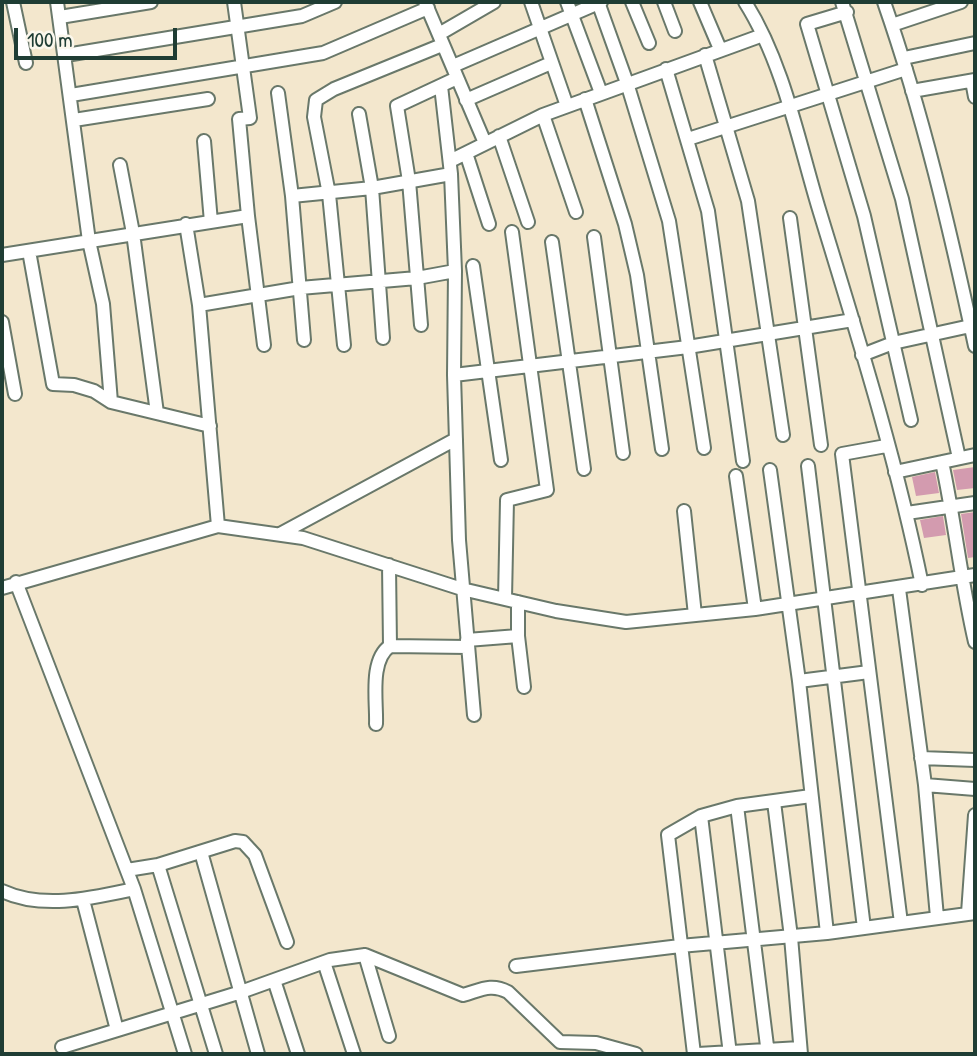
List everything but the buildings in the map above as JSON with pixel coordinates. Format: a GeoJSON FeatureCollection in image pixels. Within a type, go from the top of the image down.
{"type":"FeatureCollection","features":[{"type":"Feature","properties":{"kind":"street"},"geometry":{"type":"LineString","coordinates":[[13,2],[26,63]]}},
{"type":"Feature","properties":{"kind":"street"},"geometry":{"type":"LineString","coordinates":[[57,2],[89,241],[103,304],[111,402]]}},
{"type":"Feature","properties":{"kind":"street"},"geometry":{"type":"LineString","coordinates":[[234,2],[250,118],[239,119],[264,345]]}},
{"type":"Feature","properties":{"kind":"street"},"geometry":{"type":"LineString","coordinates":[[66,55],[238,24],[302,16],[335,2]]}},
{"type":"Feature","properties":{"kind":"street"},"geometry":{"type":"LineString","coordinates":[[344,345],[329,194],[314,117],[316,100],[334,89],[441,40],[494,2]]}},
{"type":"Feature","properties":{"kind":"street"},"geometry":{"type":"LineString","coordinates":[[531,2],[567,106]]}},
{"type":"Feature","properties":{"kind":"street"},"geometry":{"type":"LineString","coordinates":[[421,325],[409,181],[397,106],[441,86],[455,72],[540,27],[569,8],[599,2],[669,221],[704,448]]}},
{"type":"Feature","properties":{"kind":"street"},"geometry":{"type":"LineString","coordinates":[[632,2],[649,43]]}},
{"type":"Feature","properties":{"kind":"street"},"geometry":{"type":"LineString","coordinates":[[664,2],[675,31]]}},
{"type":"Feature","properties":{"kind":"street"},"geometry":{"type":"LineString","coordinates":[[700,2],[720,49]]}},
{"type":"Feature","properties":{"kind":"street"},"geometry":{"type":"LineString","coordinates":[[745,2],[762,35],[788,104],[907,513],[922,585]]}},
{"type":"Feature","properties":{"kind":"street"},"geometry":{"type":"LineString","coordinates":[[884,2],[905,64],[973,326],[975,346]]}},
{"type":"Feature","properties":{"kind":"street"},"geometry":{"type":"LineString","coordinates":[[892,24],[921,7],[953,2]]}},
{"type":"Feature","properties":{"kind":"street"},"geometry":{"type":"LineString","coordinates":[[60,17],[142,3]]}},
{"type":"Feature","properties":{"kind":"street"},"geometry":{"type":"LineString","coordinates":[[71,95],[323,53],[426,5],[485,143]]}},
{"type":"Feature","properties":{"kind":"street"},"geometry":{"type":"LineString","coordinates":[[911,420],[864,216],[807,23],[845,7],[902,199],[959,458]]}},
{"type":"Feature","properties":{"kind":"street"},"geometry":{"type":"LineString","coordinates":[[569,8],[601,93]]}},
{"type":"Feature","properties":{"kind":"street"},"geometry":{"type":"LineString","coordinates":[[292,196],[372,188],[409,181],[451,168],[466,153],[543,116],[762,35]]}},
{"type":"Feature","properties":{"kind":"street"},"geometry":{"type":"LineString","coordinates":[[688,139],[788,104],[866,82],[905,64],[975,43]]}},
{"type":"Feature","properties":{"kind":"street"},"geometry":{"type":"LineString","coordinates":[[705,55],[748,201],[783,435]]}},
{"type":"Feature","properties":{"kind":"street"},"geometry":{"type":"LineString","coordinates":[[466,100],[551,63]]}},
{"type":"Feature","properties":{"kind":"street"},"geometry":{"type":"LineString","coordinates":[[666,69],[708,211],[743,461]]}},
{"type":"Feature","properties":{"kind":"street"},"geometry":{"type":"LineString","coordinates":[[912,91],[974,80],[975,97]]}},
{"type":"Feature","properties":{"kind":"street"},"geometry":{"type":"LineString","coordinates":[[441,86],[451,168],[455,271],[454,376],[462,589],[474,715]]}},
{"type":"Feature","properties":{"kind":"street"},"geometry":{"type":"LineString","coordinates":[[278,93],[292,196],[304,340]]}},
{"type":"Feature","properties":{"kind":"street"},"geometry":{"type":"LineString","coordinates":[[74,120],[208,99]]}},
{"type":"Feature","properties":{"kind":"street"},"geometry":{"type":"LineString","coordinates":[[584,99],[625,224],[663,449]]}},
{"type":"Feature","properties":{"kind":"street"},"geometry":{"type":"LineString","coordinates":[[359,114],[372,188],[383,338]]}},
{"type":"Feature","properties":{"kind":"street"},"geometry":{"type":"LineString","coordinates":[[543,116],[576,212]]}},
{"type":"Feature","properties":{"kind":"street"},"geometry":{"type":"LineString","coordinates":[[499,136],[528,222]]}},
{"type":"Feature","properties":{"kind":"street"},"geometry":{"type":"LineString","coordinates":[[204,141],[211,222]]}},
{"type":"Feature","properties":{"kind":"street"},"geometry":{"type":"LineString","coordinates":[[466,153],[489,225]]}},
{"type":"Feature","properties":{"kind":"street"},"geometry":{"type":"LineString","coordinates":[[120,165],[134,233],[157,413]]}},
{"type":"Feature","properties":{"kind":"street"},"geometry":{"type":"LineString","coordinates":[[2,256],[248,216]]}},
{"type":"Feature","properties":{"kind":"street"},"geometry":{"type":"LineString","coordinates":[[790,218],[821,445]]}},
{"type":"Feature","properties":{"kind":"street"},"geometry":{"type":"LineString","coordinates":[[186,225],[199,305],[218,526]]}},
{"type":"Feature","properties":{"kind":"street"},"geometry":{"type":"LineString","coordinates":[[512,232],[547,490],[507,500],[512,600],[524,687]]}},
{"type":"Feature","properties":{"kind":"street"},"geometry":{"type":"LineString","coordinates":[[594,237],[612,355],[623,453]]}},
{"type":"Feature","properties":{"kind":"street"},"geometry":{"type":"LineString","coordinates":[[552,242],[584,469]]}},
{"type":"Feature","properties":{"kind":"street"},"geometry":{"type":"LineString","coordinates":[[29,251],[53,383],[94,391],[111,402],[210,426]]}},
{"type":"Feature","properties":{"kind":"street"},"geometry":{"type":"LineString","coordinates":[[474,267],[501,460]]}},
{"type":"Feature","properties":{"kind":"street"},"geometry":{"type":"LineString","coordinates":[[199,305],[300,288],[417,278],[455,271]]}},
{"type":"Feature","properties":{"kind":"street"},"geometry":{"type":"LineString","coordinates":[[454,376],[688,347],[853,320]]}},
{"type":"Feature","properties":{"kind":"street"},"geometry":{"type":"LineString","coordinates":[[2,322],[15,394]]}},
{"type":"Feature","properties":{"kind":"street"},"geometry":{"type":"LineString","coordinates":[[862,355],[893,343],[973,326]]}},
{"type":"Feature","properties":{"kind":"street"},"geometry":{"type":"LineString","coordinates":[[280,534],[456,439]]}},
{"type":"Feature","properties":{"kind":"street"},"geometry":{"type":"LineString","coordinates":[[886,446],[842,454],[901,923]]}},
{"type":"Feature","properties":{"kind":"street"},"geometry":{"type":"LineString","coordinates":[[895,472],[975,455]]}},
{"type":"Feature","properties":{"kind":"street"},"geometry":{"type":"LineString","coordinates":[[942,462],[951,506],[960,578],[975,642]]}},
{"type":"Feature","properties":{"kind":"street"},"geometry":{"type":"LineString","coordinates":[[808,466],[864,928]]}},
{"type":"Feature","properties":{"kind":"street"},"geometry":{"type":"LineString","coordinates":[[770,470],[799,681],[827,933]]}},
{"type":"Feature","properties":{"kind":"street"},"geometry":{"type":"LineString","coordinates":[[736,477],[755,609]]}},
{"type":"Feature","properties":{"kind":"street"},"geometry":{"type":"LineString","coordinates":[[907,513],[975,503]]}},
{"type":"Feature","properties":{"kind":"street"},"geometry":{"type":"LineString","coordinates":[[684,511],[695,615]]}},
{"type":"Feature","properties":{"kind":"street"},"geometry":{"type":"LineString","coordinates":[[2,588],[218,526],[303,538],[462,589],[626,622],[755,609],[823,596],[899,589],[975,575]]}},
{"type":"Feature","properties":{"kind":"street"},"geometry":{"type":"LineString","coordinates":[[376,724],[378,660],[390,646],[389,565]]}},
{"type":"Feature","properties":{"kind":"street"},"geometry":{"type":"LineString","coordinates":[[16,582],[134,889],[185,1054]]}},
{"type":"Feature","properties":{"kind":"street"},"geometry":{"type":"LineString","coordinates":[[899,589],[925,785],[937,917]]}},
{"type":"Feature","properties":{"kind":"street"},"geometry":{"type":"LineString","coordinates":[[390,646],[467,643],[518,635]]}},
{"type":"Feature","properties":{"kind":"street"},"geometry":{"type":"LineString","coordinates":[[799,681],[869,672]]}},
{"type":"Feature","properties":{"kind":"street"},"geometry":{"type":"LineString","coordinates":[[921,758],[975,760]]}},
{"type":"Feature","properties":{"kind":"street"},"geometry":{"type":"LineString","coordinates":[[925,785],[975,789]]}},
{"type":"Feature","properties":{"kind":"street"},"geometry":{"type":"LineString","coordinates":[[774,802],[791,937],[801,1051],[696,1054],[680,946],[668,835],[701,816],[737,806],[811,796]]}},
{"type":"Feature","properties":{"kind":"street"},"geometry":{"type":"LineString","coordinates":[[737,806],[768,1052]]}},
{"type":"Feature","properties":{"kind":"street"},"geometry":{"type":"LineString","coordinates":[[516,966],[680,946],[827,933],[972,913],[975,815]]}},
{"type":"Feature","properties":{"kind":"street"},"geometry":{"type":"LineString","coordinates":[[701,816],[730,1053]]}},
{"type":"Feature","properties":{"kind":"street"},"geometry":{"type":"LineString","coordinates":[[127,870],[158,864],[235,841],[249,847],[287,942]]}},
{"type":"Feature","properties":{"kind":"street"},"geometry":{"type":"LineString","coordinates":[[201,852],[258,1054]]}},
{"type":"Feature","properties":{"kind":"street"},"geometry":{"type":"LineString","coordinates":[[158,864],[216,1054]]}},
{"type":"Feature","properties":{"kind":"street"},"geometry":{"type":"LineString","coordinates":[[2,891],[29,900],[83,900],[134,889]]}},
{"type":"Feature","properties":{"kind":"street"},"geometry":{"type":"LineString","coordinates":[[83,900],[117,1030]]}},
{"type":"Feature","properties":{"kind":"street"},"geometry":{"type":"LineString","coordinates":[[62,1047],[239,993],[324,962],[365,955],[463,995],[488,986],[499,988],[508,992],[560,1042],[596,1043],[636,1054]]}},
{"type":"Feature","properties":{"kind":"street"},"geometry":{"type":"LineString","coordinates":[[365,955],[389,1036]]}},
{"type":"Feature","properties":{"kind":"street"},"geometry":{"type":"LineString","coordinates":[[324,962],[354,1054]]}},
{"type":"Feature","properties":{"kind":"street"},"geometry":{"type":"LineString","coordinates":[[274,980],[298,1054]]}}]}
